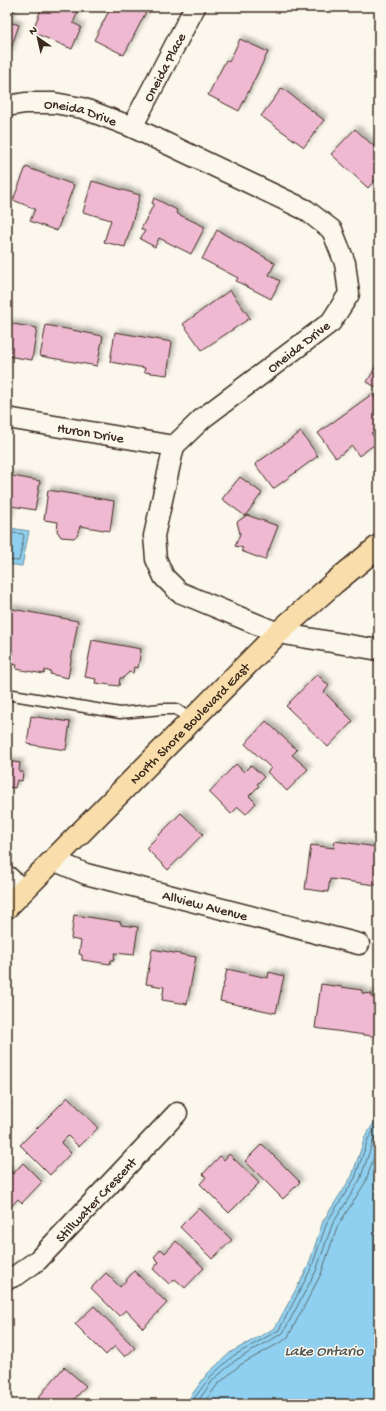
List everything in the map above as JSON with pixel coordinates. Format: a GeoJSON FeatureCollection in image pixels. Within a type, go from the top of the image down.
{"type":"FeatureCollection","features":[{"type":"Feature","properties":{"kind":"main road","name":"North Shore Boulevard East"},"geometry":{"type":"LineString","coordinates":[[7,907],[15,883],[53,860],[193,721],[278,633],[334,583],[379,546]]}},
{"type":"Feature","properties":{"kind":"street","name":"Oneida Place"},"geometry":{"type":"LineString","coordinates":[[132,127],[195,7]]}},
{"type":"Feature","properties":{"kind":"street","name":"Oneida Drive"},"geometry":{"type":"LineString","coordinates":[[7,106],[25,103],[47,103],[82,108],[132,127],[306,210],[332,230],[345,263],[349,294],[331,322],[203,418],[174,446]]}},
{"type":"Feature","properties":{"kind":"street","name":"Huron Drive"},"geometry":{"type":"LineString","coordinates":[[7,418],[174,446]]}},
{"type":"Feature","properties":{"kind":"street"},"geometry":{"type":"LineString","coordinates":[[174,446],[154,536],[156,558],[164,578],[179,592],[278,633],[379,650]]}},
{"type":"Feature","properties":{"kind":"street","name":"Allview Avenue"},"geometry":{"type":"LineString","coordinates":[[53,860],[86,874],[359,944]]}},
{"type":"Feature","properties":{"kind":"street","name":"Stillwater Crescent"},"geometry":{"type":"LineString","coordinates":[[7,1279],[17,1275],[38,1260],[177,1113]]}},
{"type":"Feature","properties":{"kind":"lane"},"geometry":{"type":"LineString","coordinates":[[7,694],[120,713],[176,709],[193,721]]}},
{"type":"Feature","properties":{"kind":"water"},"geometry":{"type":"Polygon","coordinates":[[[10,528],[29,531],[22,566],[7,564],[7,542],[10,528]]]}},
{"type":"Feature","properties":{"kind":"water","name":"Lake Ontario"},"geometry":{"type":"Polygon","coordinates":[[[379,1115],[379,1404],[185,1404],[207,1374],[231,1352],[275,1328],[308,1267],[323,1221],[352,1176],[365,1137],[379,1115]]]}},
{"type":"Feature","properties":{"kind":"building"},"geometry":{"type":"Polygon","coordinates":[[[7,7],[15,7],[9,22],[19,25],[9,54],[7,54],[7,7]]]}},
{"type":"Feature","properties":{"kind":"building"},"geometry":{"type":"Polygon","coordinates":[[[42,7],[80,7],[73,23],[81,27],[72,49],[32,32],[42,7]]]}},
{"type":"Feature","properties":{"kind":"building"},"geometry":{"type":"Polygon","coordinates":[[[111,7],[141,7],[147,10],[124,55],[94,40],[111,7]]]}},
{"type":"Feature","properties":{"kind":"building"},"geometry":{"type":"Polygon","coordinates":[[[240,39],[268,52],[239,111],[208,95],[226,60],[229,62],[240,39]]]}},
{"type":"Feature","properties":{"kind":"building"},"geometry":{"type":"Polygon","coordinates":[[[282,88],[324,120],[304,147],[261,116],[282,88]]]}},
{"type":"Feature","properties":{"kind":"building"},"geometry":{"type":"Polygon","coordinates":[[[355,129],[379,151],[379,176],[368,188],[331,154],[355,129]]]}},
{"type":"Feature","properties":{"kind":"building"},"geometry":{"type":"Polygon","coordinates":[[[26,167],[74,185],[57,231],[30,221],[35,209],[13,200],[26,167]]]}},
{"type":"Feature","properties":{"kind":"building"},"geometry":{"type":"Polygon","coordinates":[[[92,181],[140,195],[125,247],[104,242],[111,220],[83,212],[92,181]]]}},
{"type":"Feature","properties":{"kind":"building"},"geometry":{"type":"Polygon","coordinates":[[[154,198],[177,210],[176,213],[205,227],[191,254],[159,238],[155,247],[140,239],[145,231],[141,229],[154,204],[152,203],[154,198]]]}},
{"type":"Feature","properties":{"kind":"building"},"geometry":{"type":"Polygon","coordinates":[[[217,230],[275,263],[269,275],[280,281],[271,299],[236,281],[238,278],[202,259],[217,230]]]}},
{"type":"Feature","properties":{"kind":"building"},"geometry":{"type":"Polygon","coordinates":[[[230,290],[250,318],[202,350],[183,324],[230,290]]]}},
{"type":"Feature","properties":{"kind":"building"},"geometry":{"type":"Polygon","coordinates":[[[7,323],[37,328],[32,360],[7,356],[7,323]]]}},
{"type":"Feature","properties":{"kind":"building"},"geometry":{"type":"Polygon","coordinates":[[[46,325],[103,336],[97,366],[40,356],[46,325]]]}},
{"type":"Feature","properties":{"kind":"building"},"geometry":{"type":"Polygon","coordinates":[[[115,332],[172,342],[167,375],[144,372],[145,368],[110,362],[115,332]]]}},
{"type":"Feature","properties":{"kind":"building"},"geometry":{"type":"Polygon","coordinates":[[[379,361],[379,389],[367,382],[379,361]]]}},
{"type":"Feature","properties":{"kind":"building"},"geometry":{"type":"Polygon","coordinates":[[[372,394],[379,403],[379,427],[371,433],[378,442],[359,456],[352,446],[336,458],[318,433],[372,394]]]}},
{"type":"Feature","properties":{"kind":"building"},"geometry":{"type":"Polygon","coordinates":[[[301,432],[318,456],[273,489],[255,464],[301,432]]]}},
{"type":"Feature","properties":{"kind":"building"},"geometry":{"type":"Polygon","coordinates":[[[7,475],[40,481],[35,510],[11,506],[9,521],[7,521],[7,475]]]}},
{"type":"Feature","properties":{"kind":"building"},"geometry":{"type":"Polygon","coordinates":[[[240,477],[262,493],[245,516],[222,499],[240,477]]]}},
{"type":"Feature","properties":{"kind":"building"},"geometry":{"type":"Polygon","coordinates":[[[48,490],[114,501],[110,531],[80,526],[78,534],[74,538],[61,537],[57,531],[58,522],[44,520],[48,490]]]}},
{"type":"Feature","properties":{"kind":"building"},"geometry":{"type":"Polygon","coordinates":[[[247,515],[278,526],[265,560],[241,551],[243,548],[235,546],[240,534],[237,522],[247,515]]]}},
{"type":"Feature","properties":{"kind":"building"},"geometry":{"type":"Polygon","coordinates":[[[7,608],[78,621],[68,678],[50,674],[51,672],[45,670],[44,674],[16,669],[17,665],[12,664],[11,667],[7,667],[7,608]]]}},
{"type":"Feature","properties":{"kind":"building"},"geometry":{"type":"Polygon","coordinates":[[[92,640],[141,649],[138,668],[134,667],[133,673],[129,672],[123,678],[120,678],[119,686],[95,683],[96,679],[85,677],[92,640]]]}},
{"type":"Feature","properties":{"kind":"building"},"geometry":{"type":"Polygon","coordinates":[[[317,674],[329,686],[324,692],[353,721],[328,747],[286,706],[317,674]]]}},
{"type":"Feature","properties":{"kind":"building"},"geometry":{"type":"Polygon","coordinates":[[[31,716],[70,722],[66,750],[27,744],[31,716]]]}},
{"type":"Feature","properties":{"kind":"building"},"geometry":{"type":"Polygon","coordinates":[[[266,721],[297,750],[292,755],[308,769],[287,791],[267,772],[271,768],[245,744],[266,721]]]}},
{"type":"Feature","properties":{"kind":"building"},"geometry":{"type":"Polygon","coordinates":[[[7,761],[20,763],[19,772],[23,772],[22,781],[17,780],[15,788],[7,787],[7,761]]]}},
{"type":"Feature","properties":{"kind":"building"},"geometry":{"type":"Polygon","coordinates":[[[236,764],[244,772],[251,765],[264,777],[257,784],[259,786],[249,796],[256,803],[246,814],[238,807],[231,814],[209,792],[236,764]]]}},
{"type":"Feature","properties":{"kind":"building"},"geometry":{"type":"Polygon","coordinates":[[[181,813],[203,834],[168,870],[146,848],[181,813]]]}},
{"type":"Feature","properties":{"kind":"building"},"geometry":{"type":"Polygon","coordinates":[[[335,841],[377,847],[376,854],[379,855],[379,874],[376,885],[330,879],[328,892],[305,889],[311,845],[334,848],[335,841]]]}},
{"type":"Feature","properties":{"kind":"building"},"geometry":{"type":"Polygon","coordinates":[[[74,915],[121,922],[121,925],[138,927],[134,955],[115,953],[114,960],[111,960],[110,964],[82,960],[82,955],[79,954],[81,941],[71,939],[74,915]]]}},
{"type":"Feature","properties":{"kind":"building"},"geometry":{"type":"Polygon","coordinates":[[[152,949],[196,957],[187,1004],[162,1000],[164,987],[146,984],[152,949]]]}},
{"type":"Feature","properties":{"kind":"building"},"geometry":{"type":"Polygon","coordinates":[[[227,969],[268,978],[269,972],[284,976],[276,1013],[220,1001],[227,969]]]}},
{"type":"Feature","properties":{"kind":"building"},"geometry":{"type":"Polygon","coordinates":[[[321,984],[362,990],[362,993],[372,994],[371,997],[379,999],[379,1037],[315,1028],[321,984]]]}},
{"type":"Feature","properties":{"kind":"building"},"geometry":{"type":"Polygon","coordinates":[[[68,1097],[98,1128],[79,1147],[68,1136],[61,1143],[71,1153],[50,1175],[20,1145],[68,1097]]]}},
{"type":"Feature","properties":{"kind":"building"},"geometry":{"type":"Polygon","coordinates":[[[262,1144],[300,1182],[283,1199],[245,1161],[262,1144]]]}},
{"type":"Feature","properties":{"kind":"building"},"geometry":{"type":"Polygon","coordinates":[[[229,1154],[259,1183],[229,1213],[200,1184],[206,1177],[203,1174],[220,1156],[224,1160],[229,1154]]]}},
{"type":"Feature","properties":{"kind":"building"},"geometry":{"type":"Polygon","coordinates":[[[23,1163],[42,1182],[22,1203],[18,1199],[7,1211],[7,1169],[13,1174],[23,1163]]]}},
{"type":"Feature","properties":{"kind":"building"},"geometry":{"type":"Polygon","coordinates":[[[199,1208],[232,1240],[212,1259],[180,1227],[199,1208]]]}},
{"type":"Feature","properties":{"kind":"building"},"geometry":{"type":"Polygon","coordinates":[[[176,1241],[204,1268],[185,1288],[175,1279],[169,1284],[153,1269],[159,1262],[154,1257],[161,1249],[165,1253],[176,1241]]]}},
{"type":"Feature","properties":{"kind":"building"},"geometry":{"type":"Polygon","coordinates":[[[134,1271],[167,1303],[143,1328],[126,1310],[119,1316],[91,1288],[106,1273],[120,1287],[134,1271]]]}},
{"type":"Feature","properties":{"kind":"building"},"geometry":{"type":"Polygon","coordinates":[[[94,1306],[135,1348],[125,1357],[115,1346],[106,1355],[75,1324],[94,1306]]]}},
{"type":"Feature","properties":{"kind":"building"},"geometry":{"type":"Polygon","coordinates":[[[64,1367],[86,1386],[70,1404],[45,1404],[38,1398],[64,1367]]]}}]}
